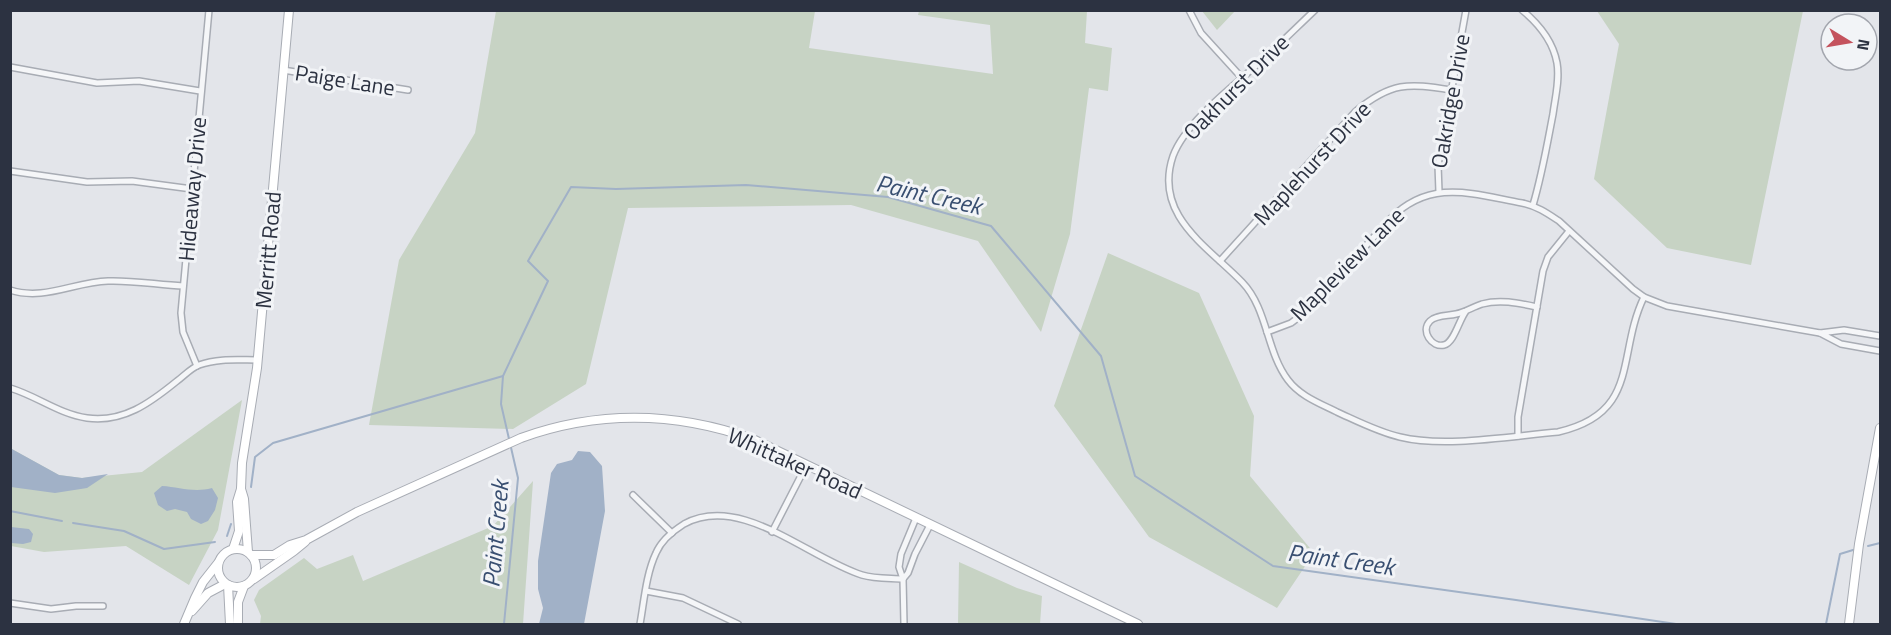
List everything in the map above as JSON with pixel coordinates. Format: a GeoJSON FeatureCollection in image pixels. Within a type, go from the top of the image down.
{"type":"FeatureCollection","features":[{"type":"Feature","properties":{"kind":"main road","name":"Merritt Road"},"geometry":{"type":"LineString","coordinates":[[233,549],[239,531],[237,502],[241,489],[242,463],[258,360],[289,10]]}},
{"type":"Feature","properties":{"kind":"main road","name":"Whittaker Road"},"geometry":{"type":"LineString","coordinates":[[250,553],[274,555],[357,512],[521,438],[545,430],[594,419],[660,418],[735,433],[776,450],[1138,624]]}},
{"type":"Feature","properties":{"kind":"main road"},"geometry":{"type":"LineString","coordinates":[[1849,624],[1859,543],[1881,428]]}},
{"type":"Feature","properties":{"kind":"main road","name":"Merritt Road"},"geometry":{"type":"LineString","coordinates":[[241,489],[250,553]]}},
{"type":"Feature","properties":{"kind":"main road","name":"Whittaker Road"},"geometry":{"type":"LineString","coordinates":[[253,579],[306,540]]}},
{"type":"Feature","properties":{"kind":"main road"},"geometry":{"type":"LineString","coordinates":[[184,624],[203,582],[223,554],[233,549],[250,553],[256,570],[253,579],[244,586],[238,602],[238,624]]}},
{"type":"Feature","properties":{"kind":"main road"},"geometry":{"type":"LineString","coordinates":[[218,563],[219,575],[226,584],[230,624]]}},
{"type":"Feature","properties":{"kind":"main road"},"geometry":{"type":"LineString","coordinates":[[189,615],[208,593],[226,584],[244,586]]}},
{"type":"Feature","properties":{"kind":"street","name":"Hideaway Drive"},"geometry":{"type":"LineString","coordinates":[[197,366],[187,344],[182,322],[183,286],[209,10]]}},
{"type":"Feature","properties":{"kind":"street"},"geometry":{"type":"LineString","coordinates":[[1189,10],[1201,33],[1242,78]]}},
{"type":"Feature","properties":{"kind":"street","name":"Oakhurst Drive"},"geometry":{"type":"LineString","coordinates":[[1315,10],[1190,127],[1174,154],[1170,167],[1172,199],[1178,217],[1197,242],[1247,287],[1256,303],[1276,360],[1288,380],[1301,393],[1378,431],[1432,442],[1571,430],[1588,422],[1608,406],[1623,380],[1635,320],[1644,297]]}},
{"type":"Feature","properties":{"kind":"street","name":"Oakridge Drive"},"geometry":{"type":"LineString","coordinates":[[1439,192],[1438,165],[1466,10]]}},
{"type":"Feature","properties":{"kind":"street"},"geometry":{"type":"LineString","coordinates":[[1522,10],[1540,27],[1549,40],[1556,58],[1558,75],[1543,169],[1533,205]]}},
{"type":"Feature","properties":{"kind":"street"},"geometry":{"type":"LineString","coordinates":[[10,67],[97,82],[139,81],[200,91]]}},
{"type":"Feature","properties":{"kind":"street","name":"Paige Lane"},"geometry":{"type":"LineString","coordinates":[[283,70],[408,90]]}},
{"type":"Feature","properties":{"kind":"street","name":"Maplehurst Drive"},"geometry":{"type":"LineString","coordinates":[[1220,261],[1356,111],[1371,99],[1385,91],[1412,85],[1451,90]]}},
{"type":"Feature","properties":{"kind":"street"},"geometry":{"type":"LineString","coordinates":[[10,171],[87,182],[132,181],[192,189]]}},
{"type":"Feature","properties":{"kind":"street","name":"Mapleview Lane"},"geometry":{"type":"LineString","coordinates":[[1267,332],[1292,323],[1307,311],[1397,212],[1415,200],[1439,192],[1458,191],[1533,205],[1546,212],[1644,297],[1667,306],[1820,333],[1844,330],[1881,336]]}},
{"type":"Feature","properties":{"kind":"street"},"geometry":{"type":"LineString","coordinates":[[1518,436],[1518,417],[1543,271],[1548,257],[1569,231]]}},
{"type":"Feature","properties":{"kind":"street"},"geometry":{"type":"LineString","coordinates":[[10,290],[37,295],[93,282],[111,281],[183,286]]}},
{"type":"Feature","properties":{"kind":"street"},"geometry":{"type":"LineString","coordinates":[[1466,311],[1460,319],[1454,338],[1448,344],[1440,345],[1429,340],[1426,329],[1429,321],[1437,317],[1466,311],[1493,301],[1537,307]]}},
{"type":"Feature","properties":{"kind":"street","name":"Mapleview Lane"},"geometry":{"type":"LineString","coordinates":[[1820,333],[1841,344],[1881,351]]}},
{"type":"Feature","properties":{"kind":"street"},"geometry":{"type":"LineString","coordinates":[[10,388],[68,414],[108,419],[130,413],[154,400],[197,366],[227,360],[258,360]]}},
{"type":"Feature","properties":{"kind":"street"},"geometry":{"type":"LineString","coordinates":[[772,532],[806,466]]}},
{"type":"Feature","properties":{"kind":"street"},"geometry":{"type":"LineString","coordinates":[[633,495],[672,533]]}},
{"type":"Feature","properties":{"kind":"street"},"geometry":{"type":"LineString","coordinates":[[640,624],[656,552],[672,533],[691,521],[718,515],[743,519],[863,575],[903,579]]}},
{"type":"Feature","properties":{"kind":"street"},"geometry":{"type":"LineString","coordinates":[[904,624],[903,579],[899,567],[916,518]]}},
{"type":"Feature","properties":{"kind":"street"},"geometry":{"type":"LineString","coordinates":[[903,579],[930,525]]}},
{"type":"Feature","properties":{"kind":"street"},"geometry":{"type":"LineString","coordinates":[[646,591],[683,598],[738,624]]}},
{"type":"Feature","properties":{"kind":"street"},"geometry":{"type":"LineString","coordinates":[[10,603],[51,609],[103,606]]}},
{"type":"Feature","properties":{"kind":"green space"},"geometry":{"type":"Polygon","coordinates":[[[1202,10],[1235,11],[1217,30],[1202,10]]]}},
{"type":"Feature","properties":{"kind":"green space"},"geometry":{"type":"Polygon","coordinates":[[[496,11],[815,11],[809,48],[993,74],[990,25],[918,15],[919,11],[1087,11],[1085,43],[1112,48],[1108,91],[1089,88],[1070,234],[1041,332],[978,241],[851,205],[628,208],[586,384],[513,429],[369,425],[399,260],[475,133],[496,11]]]}},
{"type":"Feature","properties":{"kind":"green space"},"geometry":{"type":"Polygon","coordinates":[[[1597,11],[1803,11],[1751,265],[1667,248],[1594,179],[1619,44],[1597,11]]]}},
{"type":"Feature","properties":{"kind":"green space"},"geometry":{"type":"Polygon","coordinates":[[[1108,253],[1199,293],[1254,416],[1250,476],[1314,553],[1277,608],[1149,537],[1054,406],[1108,253]]]}},
{"type":"Feature","properties":{"kind":"green space"},"geometry":{"type":"Polygon","coordinates":[[[242,400],[218,530],[189,585],[126,546],[44,552],[11,546],[10,448],[59,475],[82,478],[142,472],[242,400]]]}},
{"type":"Feature","properties":{"kind":"green space"},"geometry":{"type":"Polygon","coordinates":[[[533,481],[523,624],[260,624],[261,616],[254,600],[259,590],[304,558],[317,569],[353,555],[363,581],[493,526],[533,481]]]}},
{"type":"Feature","properties":{"kind":"green space"},"geometry":{"type":"Polygon","coordinates":[[[959,562],[1017,588],[1042,596],[1040,624],[958,624],[959,562]]]}},
{"type":"Feature","properties":{"kind":"water"},"geometry":{"type":"Polygon","coordinates":[[[10,448],[59,475],[82,478],[108,474],[87,488],[55,493],[11,487],[10,448]]]}},
{"type":"Feature","properties":{"kind":"water"},"geometry":{"type":"Polygon","coordinates":[[[578,451],[590,452],[602,466],[605,511],[584,624],[539,624],[543,608],[538,589],[538,561],[551,473],[557,464],[572,460],[578,451]]]}},
{"type":"Feature","properties":{"kind":"water"},"geometry":{"type":"Polygon","coordinates":[[[162,486],[193,490],[212,488],[218,498],[215,510],[208,521],[201,524],[191,519],[187,512],[175,509],[167,511],[158,505],[154,493],[162,486]]]}},
{"type":"Feature","properties":{"kind":"water"},"geometry":{"type":"Polygon","coordinates":[[[11,527],[29,529],[33,534],[31,542],[11,543],[11,527]]]}},
{"type":"Feature","properties":{"kind":"waterway","name":"Paint Creek"},"geometry":{"type":"LineString","coordinates":[[504,624],[518,478],[501,404],[503,376],[548,281],[528,261],[571,187],[616,189],[746,185],[888,197],[991,226],[1101,356],[1135,476],[1273,566],[1676,624]]}},
{"type":"Feature","properties":{"kind":"waterway"},"geometry":{"type":"LineString","coordinates":[[251,487],[255,457],[273,443],[503,376]]}},
{"type":"Feature","properties":{"kind":"waterway"},"geometry":{"type":"LineString","coordinates":[[10,511],[62,521]]}},
{"type":"Feature","properties":{"kind":"waterway"},"geometry":{"type":"LineString","coordinates":[[73,523],[124,531],[164,549],[215,542]]}},
{"type":"Feature","properties":{"kind":"waterway"},"geometry":{"type":"LineString","coordinates":[[227,536],[231,524]]}},
{"type":"Feature","properties":{"kind":"waterway","name":"Paint Creek"},"geometry":{"type":"LineString","coordinates":[[1868,546],[1880,543]]}},
{"type":"Feature","properties":{"kind":"waterway","name":"Paint Creek"},"geometry":{"type":"LineString","coordinates":[[1826,624],[1840,554],[1853,550]]}}]}
